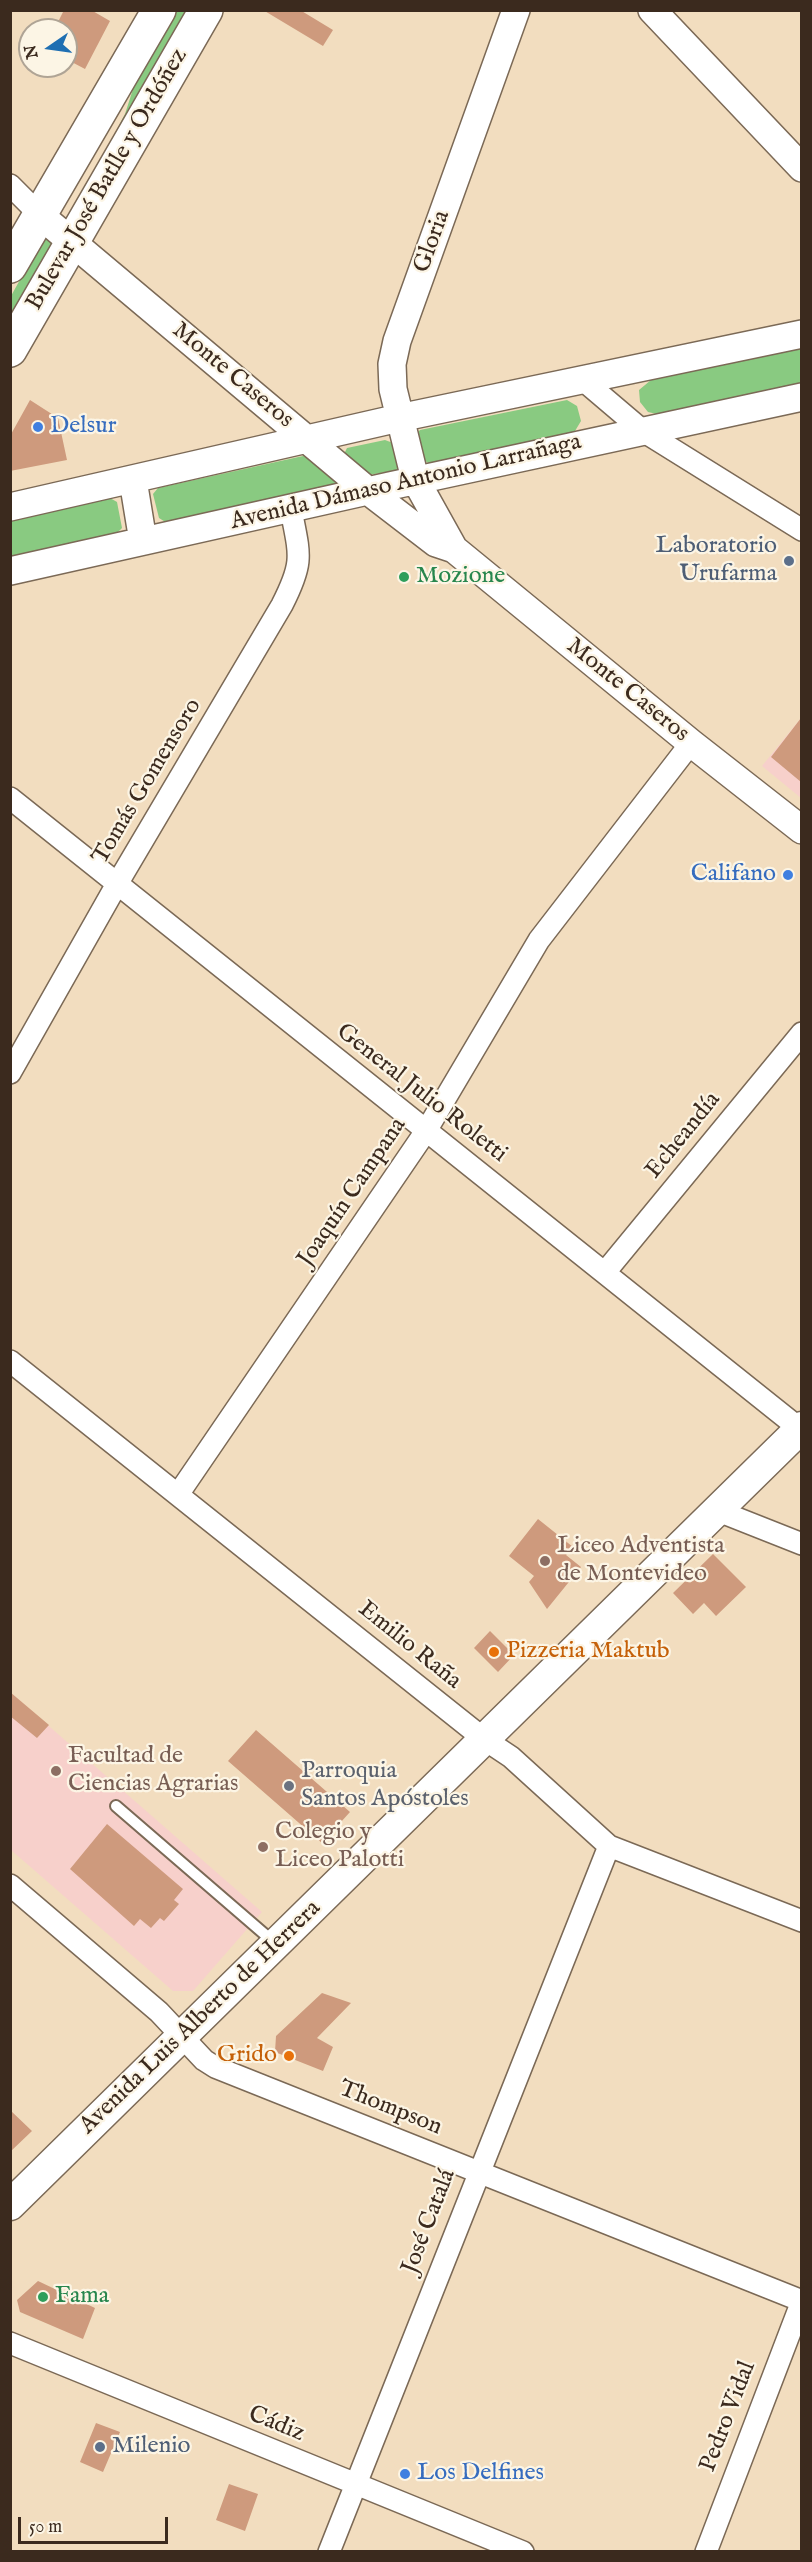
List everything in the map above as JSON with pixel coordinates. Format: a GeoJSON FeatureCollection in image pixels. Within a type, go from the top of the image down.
{"type":"FeatureCollection","features":[{"type":"Feature","properties":{"kind":"main road","name":"Bulevar José Batlle y Ordóñez"},"geometry":{"type":"LineString","coordinates":[[10,266],[159,10]]}},
{"type":"Feature","properties":{"kind":"main road","name":"Bulevar José Batlle y Ordóñez"},"geometry":{"type":"LineString","coordinates":[[10,350],[206,10]]}},
{"type":"Feature","properties":{"kind":"main road"},"geometry":{"type":"LineString","coordinates":[[73,242],[64,223],[68,208],[115,128],[125,95],[129,61]]}},
{"type":"Feature","properties":{"kind":"main road","name":"Avenida Luis Alberto de Herrera"},"geometry":{"type":"LineString","coordinates":[[10,2205],[801,1428]]}},
{"type":"Feature","properties":{"kind":"street","name":"Gloria"},"geometry":{"type":"LineString","coordinates":[[415,479],[393,389],[392,364],[397,341],[516,10]]}},
{"type":"Feature","properties":{"kind":"street"},"geometry":{"type":"LineString","coordinates":[[652,10],[801,168]]}},
{"type":"Feature","properties":{"kind":"street"},"geometry":{"type":"LineString","coordinates":[[10,185],[40,216]]}},
{"type":"Feature","properties":{"kind":"street","name":"Monte Caseros"},"geometry":{"type":"LineString","coordinates":[[10,200],[40,216],[73,242],[367,490],[436,543],[454,549],[801,830]]}},
{"type":"Feature","properties":{"kind":"street"},"geometry":{"type":"LineString","coordinates":[[10,507],[399,418],[801,334]]}},
{"type":"Feature","properties":{"kind":"street"},"geometry":{"type":"LineString","coordinates":[[583,380],[643,431],[801,530]]}},
{"type":"Feature","properties":{"kind":"street","name":"Avenida Dámaso Antonio Larrañaga"},"geometry":{"type":"LineString","coordinates":[[10,571],[291,510],[415,479],[801,397]]}},
{"type":"Feature","properties":{"kind":"street","name":"Monte Caseros"},"geometry":{"type":"LineString","coordinates":[[415,479],[454,549]]}},
{"type":"Feature","properties":{"kind":"street"},"geometry":{"type":"LineString","coordinates":[[133,480],[143,541]]}},
{"type":"Feature","properties":{"kind":"street","name":"Tomás Gomensoro"},"geometry":{"type":"LineString","coordinates":[[10,1073],[117,884],[292,586],[300,556],[291,510]]}},
{"type":"Feature","properties":{"kind":"street","name":"Joaquín Campana"},"geometry":{"type":"LineString","coordinates":[[179,1493],[426,1131],[539,940],[691,743]]}},
{"type":"Feature","properties":{"kind":"street","name":"General Julio Roletti"},"geometry":{"type":"LineString","coordinates":[[10,798],[801,1428]]}},
{"type":"Feature","properties":{"kind":"street","name":"Echeandía"},"geometry":{"type":"LineString","coordinates":[[606,1272],[801,1033]]}},
{"type":"Feature","properties":{"kind":"street","name":"Emilio Raña"},"geometry":{"type":"LineString","coordinates":[[10,1361],[179,1493],[484,1739],[510,1757],[609,1846],[801,1921]]}},
{"type":"Feature","properties":{"kind":"street"},"geometry":{"type":"LineString","coordinates":[[716,1510],[801,1544]]}},
{"type":"Feature","properties":{"kind":"street","name":"José Catalá"},"geometry":{"type":"LineString","coordinates":[[329,2552],[478,2171],[609,1846]]}},
{"type":"Feature","properties":{"kind":"street","name":"Thompson"},"geometry":{"type":"LineString","coordinates":[[10,1885],[159,2012],[214,2067],[801,2301]]}},
{"type":"Feature","properties":{"kind":"street","name":"Pedro Vidal"},"geometry":{"type":"LineString","coordinates":[[706,2552],[801,2301]]}},
{"type":"Feature","properties":{"kind":"street","name":"Cádiz"},"geometry":{"type":"LineString","coordinates":[[10,2343],[523,2552]]}},
{"type":"Feature","properties":{"kind":"lane"},"geometry":{"type":"LineString","coordinates":[[116,1806],[276,1944]]}},
{"type":"Feature","properties":{"kind":"shaded area"},"geometry":{"type":"Polygon","coordinates":[[[801,718],[801,798],[762,766],[801,718]]]}},
{"type":"Feature","properties":{"kind":"shaded area","name":"Facultad de Ciencias Agrarias"},"geometry":{"type":"Polygon","coordinates":[[[11,1693],[262,1912],[193,1991],[173,1991],[11,1850],[11,1693]]]}},
{"type":"Feature","properties":{"kind":"green space"},"geometry":{"type":"Polygon","coordinates":[[[174,11],[192,11],[102,158],[125,114],[134,86],[174,11]]]}},
{"type":"Feature","properties":{"kind":"green space"},"geometry":{"type":"Polygon","coordinates":[[[49,238],[54,245],[11,323],[11,296],[42,240],[49,238]]]}},
{"type":"Feature","properties":{"kind":"green space"},"geometry":{"type":"Polygon","coordinates":[[[801,346],[801,383],[661,415],[648,412],[640,402],[639,390],[651,380],[801,346]]]}},
{"type":"Feature","properties":{"kind":"green space"},"geometry":{"type":"Polygon","coordinates":[[[567,400],[577,406],[581,421],[575,431],[566,435],[431,465],[424,460],[416,434],[420,430],[567,400]]]}},
{"type":"Feature","properties":{"kind":"green space"},"geometry":{"type":"Polygon","coordinates":[[[385,440],[393,443],[399,470],[368,475],[344,454],[347,448],[385,440]]]}},
{"type":"Feature","properties":{"kind":"green space"},"geometry":{"type":"Polygon","coordinates":[[[303,456],[312,458],[336,480],[335,484],[167,523],[159,518],[153,494],[158,488],[303,456]]]}},
{"type":"Feature","properties":{"kind":"green space"},"geometry":{"type":"Polygon","coordinates":[[[110,498],[117,502],[122,528],[117,533],[11,557],[10,520],[110,498]]]}},
{"type":"Feature","properties":{"kind":"building"},"geometry":{"type":"Polygon","coordinates":[[[64,10],[91,10],[110,21],[85,69],[78,65],[78,18],[60,18],[64,10]]]}},
{"type":"Feature","properties":{"kind":"building"},"geometry":{"type":"Polygon","coordinates":[[[263,10],[300,10],[333,30],[323,46],[263,10]]]}},
{"type":"Feature","properties":{"kind":"building","name":"Delsur"},"geometry":{"type":"Polygon","coordinates":[[[30,400],[58,418],[67,460],[10,471],[10,436],[30,400]]]}},
{"type":"Feature","properties":{"kind":"building"},"geometry":{"type":"Polygon","coordinates":[[[801,718],[801,782],[771,757],[801,718]]]}},
{"type":"Feature","properties":{"kind":"building","name":"Liceo Adventista de Montevideo"},"geometry":{"type":"Polygon","coordinates":[[[538,1519],[573,1547],[566,1555],[581,1567],[547,1609],[529,1582],[534,1576],[509,1556],[538,1519]]]}},
{"type":"Feature","properties":{"kind":"building"},"geometry":{"type":"Polygon","coordinates":[[[713,1554],[746,1587],[716,1616],[704,1603],[693,1614],[673,1593],[713,1554]]]}},
{"type":"Feature","properties":{"kind":"building","name":"Pizzeria Maktub"},"geometry":{"type":"Polygon","coordinates":[[[490,1631],[514,1655],[498,1672],[474,1648],[490,1631]]]}},
{"type":"Feature","properties":{"kind":"building"},"geometry":{"type":"Polygon","coordinates":[[[10,1692],[49,1725],[37,1738],[10,1716],[10,1692]]]}},
{"type":"Feature","properties":{"kind":"building","name":"Parroquia Santos Apóstoles"},"geometry":{"type":"Polygon","coordinates":[[[256,1730],[350,1812],[322,1843],[228,1761],[256,1730]]]}},
{"type":"Feature","properties":{"kind":"building"},"geometry":{"type":"Polygon","coordinates":[[[107,1824],[183,1889],[174,1900],[179,1904],[164,1921],[160,1918],[151,1928],[140,1919],[134,1926],[70,1869],[107,1824]]]}},
{"type":"Feature","properties":{"kind":"building"},"geometry":{"type":"Polygon","coordinates":[[[322,1993],[351,2003],[317,2038],[333,2047],[323,2071],[275,2052],[276,2036],[322,1993]]]}},
{"type":"Feature","properties":{"kind":"building"},"geometry":{"type":"Polygon","coordinates":[[[10,2110],[32,2131],[10,2152],[10,2110]]]}},
{"type":"Feature","properties":{"kind":"building"},"geometry":{"type":"Polygon","coordinates":[[[38,2281],[95,2308],[83,2339],[20,2312],[17,2300],[38,2281]]]}},
{"type":"Feature","properties":{"kind":"building","name":"Milenio"},"geometry":{"type":"Polygon","coordinates":[[[96,2423],[120,2432],[103,2472],[80,2462],[96,2423]]]}},
{"type":"Feature","properties":{"kind":"building"},"geometry":{"type":"Polygon","coordinates":[[[229,2484],[258,2494],[245,2531],[216,2520],[229,2484]]]}},
{"type":"Feature","properties":{"kind":"place","name":"Delsur"},"geometry":{"type":"Point","coordinates":[38,427]}},
{"type":"Feature","properties":{"kind":"place","name":"Laboratorio Urufarma"},"geometry":{"type":"Point","coordinates":[789,561]}},
{"type":"Feature","properties":{"kind":"place","name":"Mozione"},"geometry":{"type":"Point","coordinates":[404,577]}},
{"type":"Feature","properties":{"kind":"place","name":"Califano"},"geometry":{"type":"Point","coordinates":[788,875]}},
{"type":"Feature","properties":{"kind":"place","name":"Liceo Adventista de Montevideo"},"geometry":{"type":"Point","coordinates":[545,1561]}},
{"type":"Feature","properties":{"kind":"place","name":"Pizzeria Maktub"},"geometry":{"type":"Point","coordinates":[494,1652]}},
{"type":"Feature","properties":{"kind":"place","name":"Facultad de Ciencias Agrarias"},"geometry":{"type":"Point","coordinates":[56,1771]}},
{"type":"Feature","properties":{"kind":"place","name":"Parroquia Santos Apóstoles"},"geometry":{"type":"Point","coordinates":[289,1786]}},
{"type":"Feature","properties":{"kind":"place","name":"Colegio y Liceo Palotti"},"geometry":{"type":"Point","coordinates":[263,1847]}},
{"type":"Feature","properties":{"kind":"place","name":"Grido"},"geometry":{"type":"Point","coordinates":[289,2056]}},
{"type":"Feature","properties":{"kind":"place","name":"Fama"},"geometry":{"type":"Point","coordinates":[43,2297]}},
{"type":"Feature","properties":{"kind":"place","name":"Milenio"},"geometry":{"type":"Point","coordinates":[100,2447]}},
{"type":"Feature","properties":{"kind":"place","name":"Los Delfines"},"geometry":{"type":"Point","coordinates":[405,2474]}}]}
